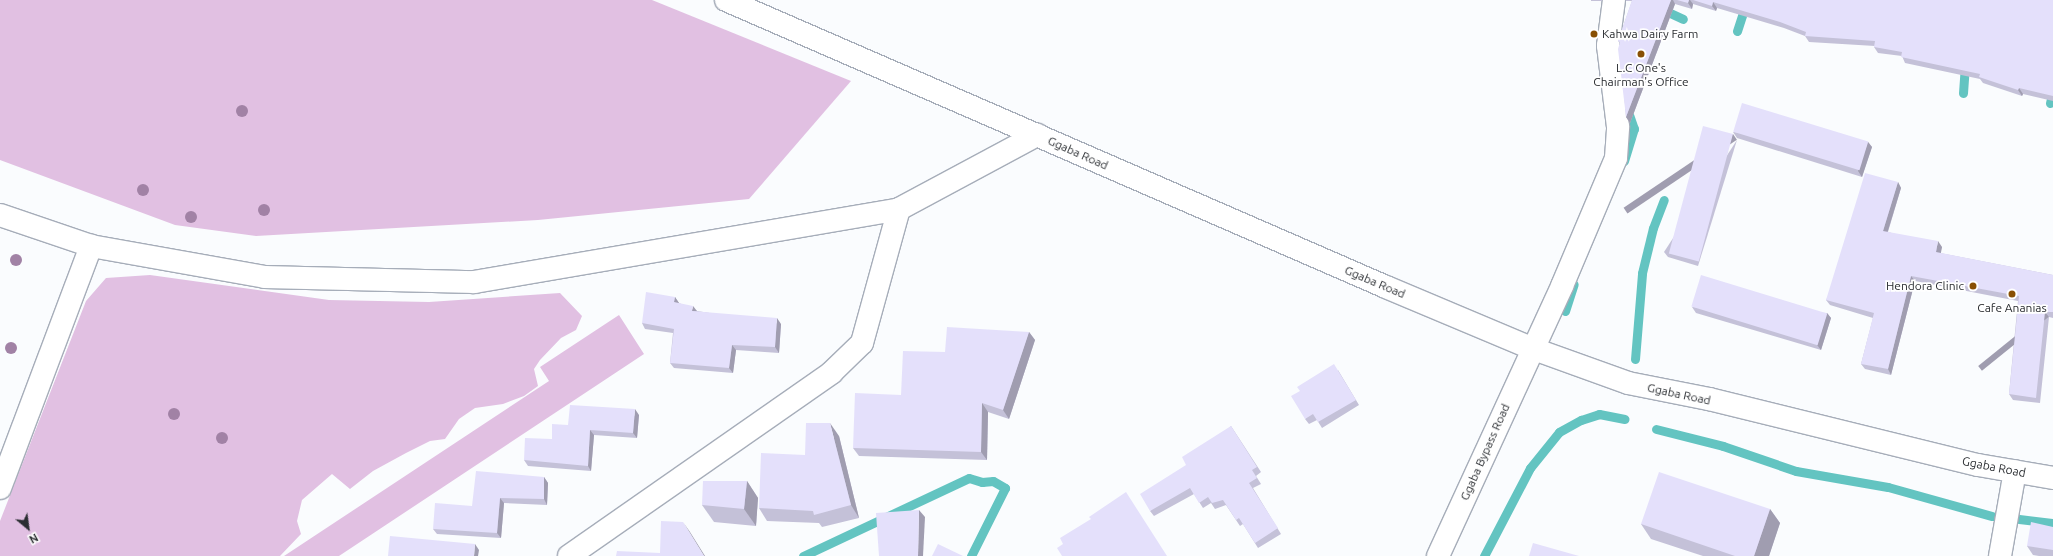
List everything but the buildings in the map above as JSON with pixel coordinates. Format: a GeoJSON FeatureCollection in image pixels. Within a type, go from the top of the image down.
{"type":"FeatureCollection","features":[{"type":"Feature","properties":{"kind":"street","name":"Ggaba Road"},"geometry":{"type":"LineString","coordinates":[[726,0],[1531,348],[1628,383],[1709,400],[2015,472],[2053,478]]}},
{"type":"Feature","properties":{"kind":"street","name":"Ggaba Bypass Road"},"geometry":{"type":"LineString","coordinates":[[1438,556],[1531,348],[1562,286],[1616,158],[1618,128],[1608,46],[1614,0]]}},
{"type":"Feature","properties":{"kind":"street"},"geometry":{"type":"LineString","coordinates":[[0,215],[91,246],[265,277],[474,282],[898,209],[1037,135]]}},
{"type":"Feature","properties":{"kind":"street"},"geometry":{"type":"LineString","coordinates":[[569,556],[831,373],[862,343],[898,209]]}},
{"type":"Feature","properties":{"kind":"street"},"geometry":{"type":"LineString","coordinates":[[0,488],[91,246]]}},
{"type":"Feature","properties":{"kind":"street"},"geometry":{"type":"LineString","coordinates":[[2000,556],[2015,472]]}},
{"type":"Feature","properties":{"kind":"shaded area"},"geometry":{"type":"Polygon","coordinates":[[[0,0],[652,0],[851,81],[749,199],[538,220],[256,236],[175,225],[0,160],[0,0]]]}},
{"type":"Feature","properties":{"kind":"shaded area"},"geometry":{"type":"Polygon","coordinates":[[[150,275],[329,300],[429,302],[560,293],[582,316],[576,330],[561,338],[540,360],[534,369],[538,386],[524,396],[503,404],[475,408],[459,419],[445,439],[430,441],[406,453],[373,471],[350,489],[332,474],[302,500],[297,521],[301,534],[280,556],[0,556],[0,521],[86,301],[106,278],[150,275]]]}},
{"type":"Feature","properties":{"kind":"shaded area"},"geometry":{"type":"Polygon","coordinates":[[[619,315],[644,354],[339,556],[284,556],[549,381],[540,367],[619,315]]]}},
{"type":"Feature","properties":{"kind":"waterway"},"geometry":{"type":"LineString","coordinates":[[1642,0],[1683,19]]}},
{"type":"Feature","properties":{"kind":"waterway"},"geometry":{"type":"LineString","coordinates":[[1737,31],[1747,0]]}},
{"type":"Feature","properties":{"kind":"waterway"},"geometry":{"type":"LineString","coordinates":[[1963,93],[1965,64]]}},
{"type":"Feature","properties":{"kind":"waterway"},"geometry":{"type":"LineString","coordinates":[[2050,103],[2053,90]]}},
{"type":"Feature","properties":{"kind":"waterway"},"geometry":{"type":"LineString","coordinates":[[1624,161],[1634,129],[1627,109]]}},
{"type":"Feature","properties":{"kind":"waterway"},"geometry":{"type":"LineString","coordinates":[[1635,359],[1642,273],[1653,228],[1664,200]]}},
{"type":"Feature","properties":{"kind":"waterway"},"geometry":{"type":"LineString","coordinates":[[1565,311],[1574,284]]}},
{"type":"Feature","properties":{"kind":"waterway"},"geometry":{"type":"LineString","coordinates":[[1484,556],[1530,468],[1559,432],[1581,420],[1599,414],[1625,419]]}},
{"type":"Feature","properties":{"kind":"waterway"},"geometry":{"type":"LineString","coordinates":[[1656,429],[1723,446],[1796,471],[1888,487],[1992,516]]}},
{"type":"Feature","properties":{"kind":"waterway"},"geometry":{"type":"LineString","coordinates":[[803,556],[969,478],[982,482],[993,481],[1005,488],[971,556]]}},
{"type":"Feature","properties":{"kind":"waterway"},"geometry":{"type":"LineString","coordinates":[[2019,519],[2053,523]]}},
{"type":"Feature","properties":{"kind":"place","name":"Kahwa Dairy Farm"},"geometry":{"type":"Point","coordinates":[1594,34]}},
{"type":"Feature","properties":{"kind":"place","name":"L.C One's Chairman's Office"},"geometry":{"type":"Point","coordinates":[1641,54]}},
{"type":"Feature","properties":{"kind":"place","name":"Hendora Clinic"},"geometry":{"type":"Point","coordinates":[1973,286]}},
{"type":"Feature","properties":{"kind":"place","name":"Cafe Ananias"},"geometry":{"type":"Point","coordinates":[2012,294]}}]}
